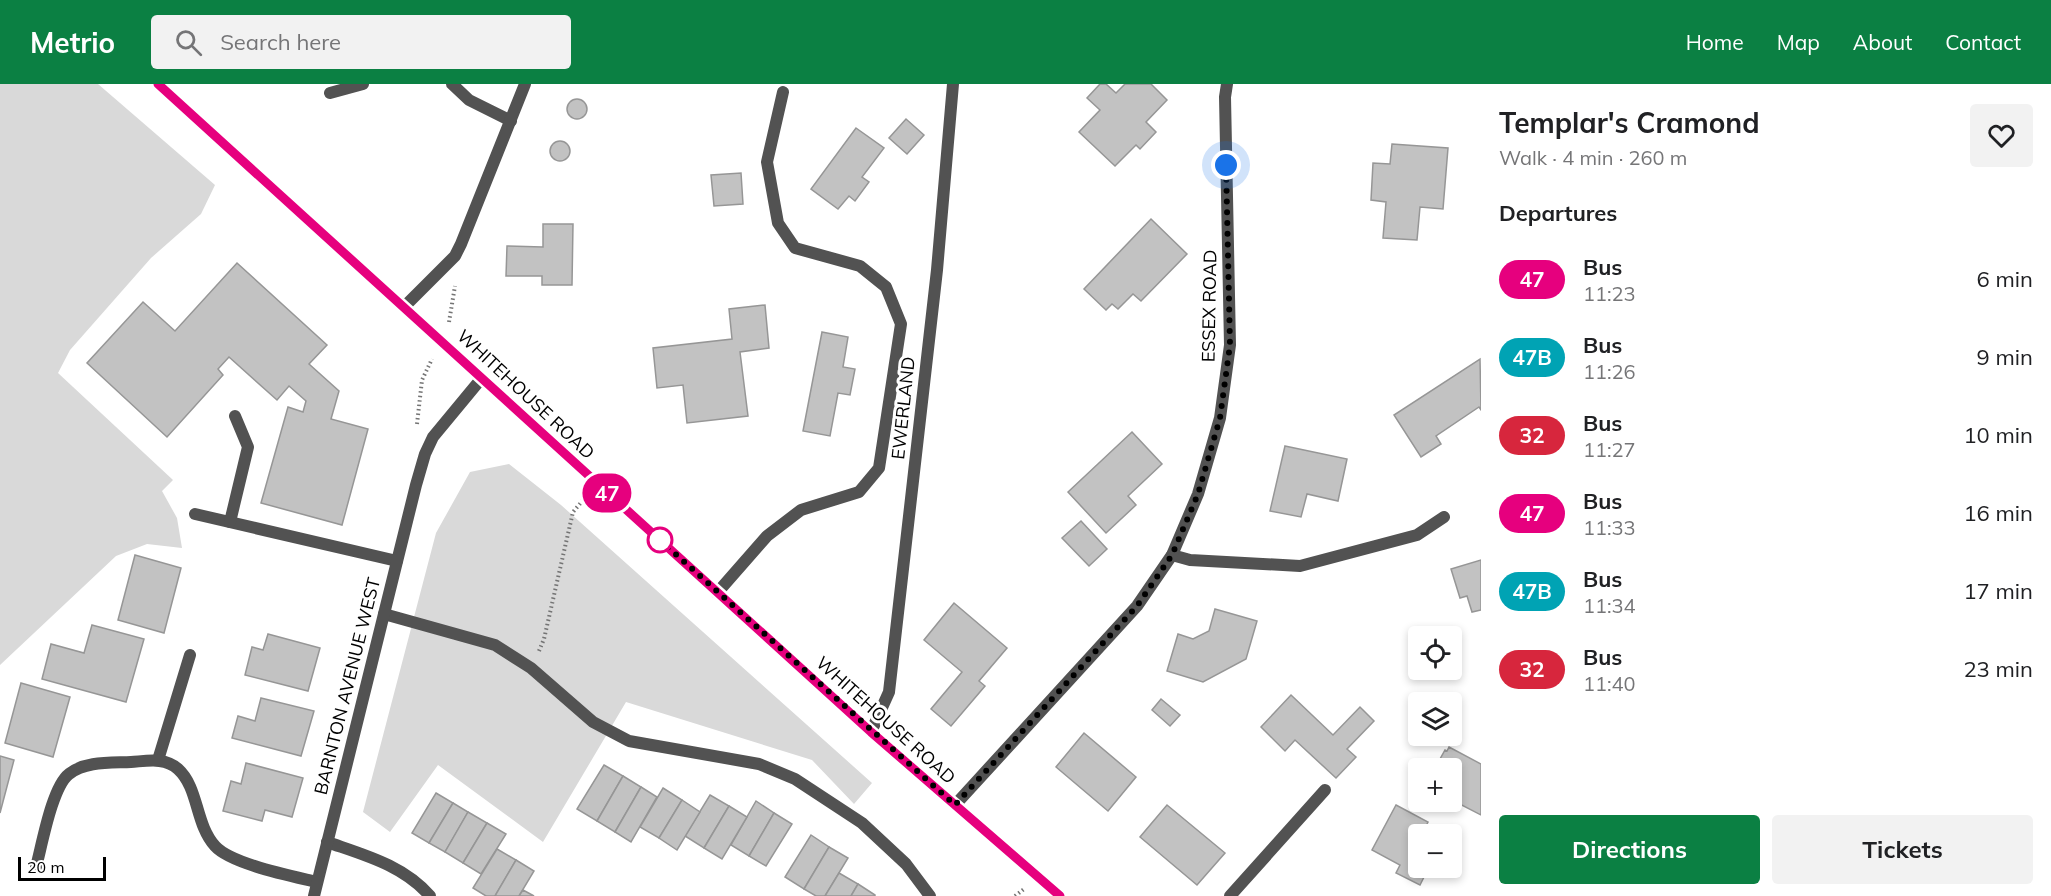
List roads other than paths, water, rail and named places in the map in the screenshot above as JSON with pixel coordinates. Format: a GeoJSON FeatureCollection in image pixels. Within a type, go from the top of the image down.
{"type":"FeatureCollection","features":[{"type":"Feature","properties":{"kind":"street","name":"WHITEHOUSE ROAD"},"geometry":{"type":"LineString","coordinates":[[158,84],[871,732],[1060,896]]}},
{"type":"Feature","properties":{"kind":"street"},"geometry":{"type":"LineString","coordinates":[[330,93],[363,84]]}},
{"type":"Feature","properties":{"kind":"street"},"geometry":{"type":"LineString","coordinates":[[453,84],[469,100],[510,121]]}},
{"type":"Feature","properties":{"kind":"street"},"geometry":{"type":"LineString","coordinates":[[404,306],[455,256],[525,84]]}},
{"type":"Feature","properties":{"kind":"street","name":"EWERLAND"},"geometry":{"type":"LineString","coordinates":[[871,732],[889,692],[937,270],[953,84]]}},
{"type":"Feature","properties":{"kind":"street","name":"ESSEX ROAD"},"geometry":{"type":"LineString","coordinates":[[955,805],[1137,606],[1172,555],[1198,494],[1220,418],[1230,345],[1225,97],[1227,84]]}},
{"type":"Feature","properties":{"kind":"street"},"geometry":{"type":"LineString","coordinates":[[717,592],[767,536],[801,510],[859,492],[879,468],[901,324],[886,287],[860,266],[795,248],[778,223],[767,162],[783,92]]}},
{"type":"Feature","properties":{"kind":"street","name":"BARNTON AVENUE WEST"},"geometry":{"type":"LineString","coordinates":[[314,896],[416,485],[433,437],[481,379]]}},
{"type":"Feature","properties":{"kind":"street"},"geometry":{"type":"LineString","coordinates":[[230,522],[248,447],[236,416]]}},
{"type":"Feature","properties":{"kind":"street"},"geometry":{"type":"LineString","coordinates":[[195,514],[397,561]]}},
{"type":"Feature","properties":{"kind":"street"},"geometry":{"type":"LineString","coordinates":[[1172,555],[1190,560],[1300,566],[1417,535],[1444,517]]}},
{"type":"Feature","properties":{"kind":"street"},"geometry":{"type":"LineString","coordinates":[[384,614],[495,645],[531,668],[593,722],[629,741],[759,764],[795,779],[862,824],[906,864],[930,896]]}},
{"type":"Feature","properties":{"kind":"street"},"geometry":{"type":"LineString","coordinates":[[158,760],[190,655]]}},
{"type":"Feature","properties":{"kind":"street"},"geometry":{"type":"LineString","coordinates":[[36,867],[57,789],[69,774],[88,765],[158,760],[177,768],[190,784],[198,815],[215,847],[242,863],[317,882]]}},
{"type":"Feature","properties":{"kind":"street"},"geometry":{"type":"LineString","coordinates":[[1230,896],[1325,790]]}},
{"type":"Feature","properties":{"kind":"street"},"geometry":{"type":"LineString","coordinates":[[327,842],[382,861],[418,883],[430,896]]}}]}
